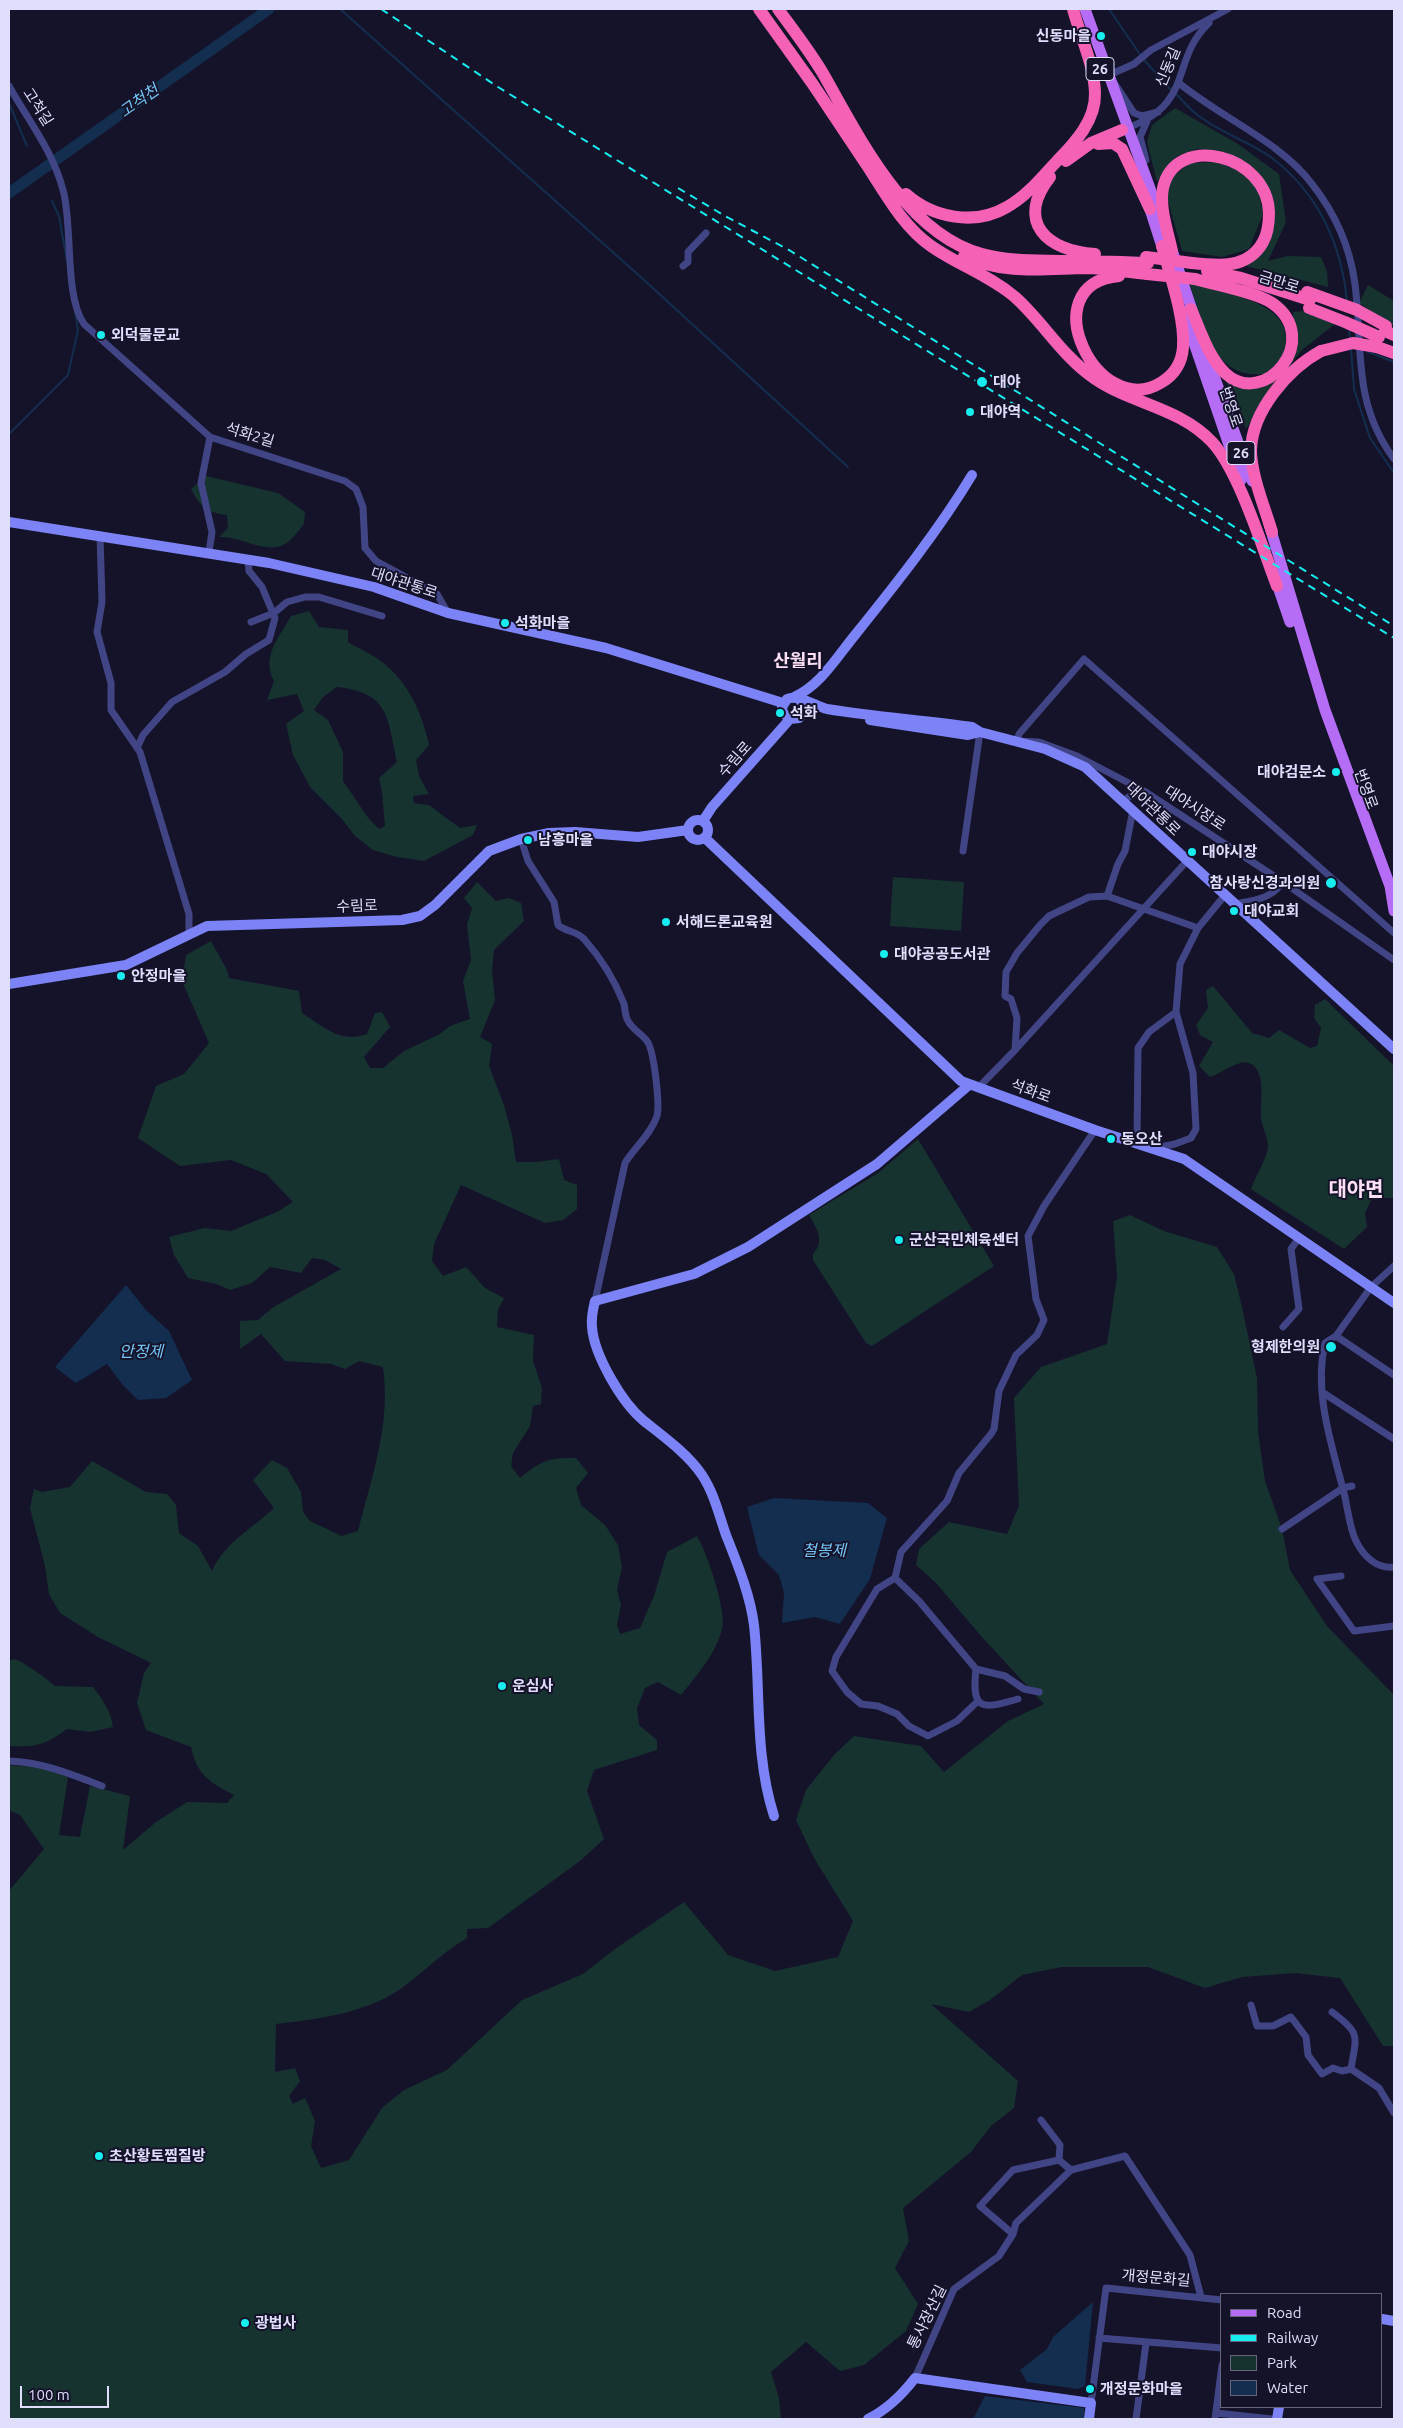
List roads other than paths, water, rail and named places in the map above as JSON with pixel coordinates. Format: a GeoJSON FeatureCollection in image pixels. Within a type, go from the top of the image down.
{"type":"FeatureCollection","features":[{"type":"Feature","properties":{"kind":"highway"},"geometry":{"type":"LineString","coordinates":[[759,9],[873,166],[910,207],[942,234],[980,254],[1011,260],[1147,264]]}},
{"type":"Feature","properties":{"kind":"highway"},"geometry":{"type":"LineString","coordinates":[[778,9],[824,76],[890,198],[915,226],[940,245],[993,267],[1037,271],[1147,264]]}},
{"type":"Feature","properties":{"kind":"highway"},"geometry":{"type":"LineString","coordinates":[[873,166],[911,199],[925,208],[951,216],[984,216],[996,213],[1019,200],[1071,146],[1084,128],[1092,108],[1095,93],[1089,58],[1073,9]]}},
{"type":"Feature","properties":{"kind":"highway"},"geometry":{"type":"LineString","coordinates":[[1125,129],[1086,146],[1051,176],[1042,187],[1036,211],[1037,223],[1043,234],[1051,242],[1071,251],[1120,256],[1147,264]]}},
{"type":"Feature","properties":{"kind":"highway"},"geometry":{"type":"LineString","coordinates":[[1051,176],[1093,146],[1106,142],[1113,143],[1125,155],[1150,209]]}},
{"type":"Feature","properties":{"kind":"highway"},"geometry":{"type":"LineString","coordinates":[[1147,264],[1098,281],[1083,295],[1076,318],[1080,343],[1092,364],[1114,382],[1136,388],[1145,388],[1162,382],[1174,372],[1182,356],[1183,335],[1167,249],[1168,232],[1163,204],[1163,188],[1173,169],[1192,158],[1209,155],[1226,158],[1242,165],[1255,177],[1266,193],[1268,208],[1266,237],[1259,249],[1243,262],[1193,270]]}},
{"type":"Feature","properties":{"kind":"highway"},"geometry":{"type":"LineString","coordinates":[[873,166],[896,211],[911,229],[930,245],[984,274],[1003,287],[1017,299],[1060,347],[1092,377],[1114,390],[1178,416],[1195,426],[1214,444],[1232,474],[1277,586]]}},
{"type":"Feature","properties":{"kind":"highway"},"geometry":{"type":"LineString","coordinates":[[1044,262],[1092,256],[1120,256]]}},
{"type":"Feature","properties":{"kind":"highway","name":"금만로"},"geometry":{"type":"LineString","coordinates":[[1147,264],[1241,278],[1309,300],[1386,335],[1394,346]]}},
{"type":"Feature","properties":{"kind":"highway"},"geometry":{"type":"LineString","coordinates":[[1191,309],[1216,362],[1226,374],[1235,379],[1250,382],[1266,380],[1275,374],[1288,360],[1292,351],[1290,325],[1283,314],[1272,303],[1193,270]]}},
{"type":"Feature","properties":{"kind":"highway"},"geometry":{"type":"LineString","coordinates":[[1272,532],[1252,463],[1251,450],[1254,432],[1260,416],[1284,382],[1308,358],[1321,351],[1386,335],[1394,353]]}},
{"type":"Feature","properties":{"kind":"main road","name":"번영로"},"geometry":{"type":"LineString","coordinates":[[1078,9],[1125,129],[1167,249],[1206,381],[1323,717],[1393,897]]}},
{"type":"Feature","properties":{"kind":"main road","name":"번영로"},"geometry":{"type":"LineString","coordinates":[[1085,9],[1109,75],[1150,209],[1191,309],[1222,403],[1272,532],[1325,710],[1390,886],[1394,911]]}},
{"type":"Feature","properties":{"kind":"main road"},"geometry":{"type":"LineString","coordinates":[[800,700],[804,709],[802,715],[795,719],[790,719],[783,713],[783,703],[787,699],[800,700],[812,688],[888,594],[942,523],[974,475]]}},
{"type":"Feature","properties":{"kind":"main road","name":"대야관통로"},"geometry":{"type":"LineString","coordinates":[[9,522],[209,552],[374,587],[448,613],[606,648],[783,703]]}},
{"type":"Feature","properties":{"kind":"main road","name":"대야관통로"},"geometry":{"type":"LineString","coordinates":[[800,700],[819,707],[848,712],[972,727],[980,732],[1017,741],[1070,758],[1085,767],[1123,801],[1394,1049]]}},
{"type":"Feature","properties":{"kind":"main road","name":"대야관통로"},"geometry":{"type":"LineString","coordinates":[[802,715],[819,711],[968,735],[980,732]]}},
{"type":"Feature","properties":{"kind":"main road","name":"수림로"},"geometry":{"type":"LineString","coordinates":[[9,984],[126,965],[189,933],[207,926],[402,920],[420,916],[434,905],[489,851],[521,839],[558,833],[638,837],[688,830],[692,822],[703,821],[712,807],[790,719]]}},
{"type":"Feature","properties":{"kind":"main road"},"geometry":{"type":"LineString","coordinates":[[688,830],[694,840],[705,838],[708,835],[708,828],[703,821]]}},
{"type":"Feature","properties":{"kind":"main road","name":"석화로"},"geometry":{"type":"LineString","coordinates":[[705,838],[961,1081],[1095,1130],[1155,1148],[1192,1163],[1394,1303]]}},
{"type":"Feature","properties":{"kind":"main road"},"geometry":{"type":"LineString","coordinates":[[774,1816],[766,1790],[764,1772],[754,1624],[740,1573],[713,1497],[702,1475],[661,1433],[640,1417],[608,1375],[593,1334],[592,1318],[595,1301],[694,1274],[742,1250],[877,1164],[974,1086]]}},
{"type":"Feature","properties":{"kind":"main road"},"geometry":{"type":"LineString","coordinates":[[915,2378],[1091,2403]]}},
{"type":"Feature","properties":{"kind":"main road","name":"통사장산길"},"geometry":{"type":"LineString","coordinates":[[868,2419],[900,2397],[915,2378]]}},
{"type":"Feature","properties":{"kind":"main road","name":"개정문화길"},"geometry":{"type":"LineString","coordinates":[[1089,2419],[1091,2403]]}},
{"type":"Feature","properties":{"kind":"street","name":"신동길"},"geometry":{"type":"LineString","coordinates":[[1125,129],[1144,122],[1169,102],[1178,86],[1196,35],[1212,20],[1229,9]]}},
{"type":"Feature","properties":{"kind":"street"},"geometry":{"type":"LineString","coordinates":[[1158,112],[1142,116],[1134,113],[1109,75],[1134,64],[1146,54],[1229,9]]}},
{"type":"Feature","properties":{"kind":"street","name":"고척길"},"geometry":{"type":"LineString","coordinates":[[9,86],[44,143],[62,186]]}},
{"type":"Feature","properties":{"kind":"street"},"geometry":{"type":"LineString","coordinates":[[1178,86],[1287,157],[1312,183],[1337,222],[1346,244],[1355,284],[1358,351],[1369,410],[1380,435],[1394,459]]}},
{"type":"Feature","properties":{"kind":"street"},"geometry":{"type":"LineString","coordinates":[[1158,112],[1144,125],[1140,143],[1168,232]]}},
{"type":"Feature","properties":{"kind":"street","name":"석화2길"},"geometry":{"type":"LineString","coordinates":[[62,186],[67,211],[75,297],[80,318],[210,437],[345,481],[356,489],[363,507],[365,548],[376,561],[437,594],[448,613]]}},
{"type":"Feature","properties":{"kind":"street"},"geometry":{"type":"LineString","coordinates":[[684,266],[688,262],[688,252],[706,233]]}},
{"type":"Feature","properties":{"kind":"street"},"geometry":{"type":"LineString","coordinates":[[209,552],[212,532],[201,483],[210,437]]}},
{"type":"Feature","properties":{"kind":"street"},"geometry":{"type":"LineString","coordinates":[[100,535],[102,602],[97,632],[111,682],[111,710],[137,748],[189,914],[189,933]]}},
{"type":"Feature","properties":{"kind":"street"},"geometry":{"type":"LineString","coordinates":[[137,748],[143,735],[172,702],[226,672],[246,654],[269,640],[275,618],[274,613],[262,587],[249,571],[248,559]]}},
{"type":"Feature","properties":{"kind":"street"},"geometry":{"type":"LineString","coordinates":[[251,622],[274,613],[287,602],[312,597],[382,616]]}},
{"type":"Feature","properties":{"kind":"street"},"geometry":{"type":"LineString","coordinates":[[1017,741],[1019,734],[1084,659],[1394,934]]}},
{"type":"Feature","properties":{"kind":"street"},"geometry":{"type":"LineString","coordinates":[[963,851],[980,732]]}},
{"type":"Feature","properties":{"kind":"street","name":"대야시장로"},"geometry":{"type":"LineString","coordinates":[[1017,741],[1039,742],[1077,756],[1144,791],[1282,882],[1394,960]]}},
{"type":"Feature","properties":{"kind":"street"},"geometry":{"type":"LineString","coordinates":[[1123,801],[1131,794],[1139,793],[1171,809]]}},
{"type":"Feature","properties":{"kind":"street"},"geometry":{"type":"LineString","coordinates":[[1107,896],[1125,851],[1133,810]]}},
{"type":"Feature","properties":{"kind":"street"},"geometry":{"type":"LineString","coordinates":[[521,839],[528,861],[554,902],[558,925],[580,935],[597,955],[621,997],[627,1019],[647,1041],[653,1053],[659,1103],[657,1114],[645,1137],[635,1147],[626,1163],[595,1301]]}},
{"type":"Feature","properties":{"kind":"street"},"geometry":{"type":"LineString","coordinates":[[974,1086],[1015,1050],[1187,861]]}},
{"type":"Feature","properties":{"kind":"street"},"geometry":{"type":"LineString","coordinates":[[1234,904],[1258,899],[1275,892],[1282,882]]}},
{"type":"Feature","properties":{"kind":"street"},"geometry":{"type":"LineString","coordinates":[[1155,1148],[1176,1144],[1191,1138],[1196,1129],[1193,1073],[1176,1012],[1180,964],[1198,928],[1224,895]]}},
{"type":"Feature","properties":{"kind":"street"},"geometry":{"type":"LineString","coordinates":[[1015,1050],[1017,1018],[1010,1000],[1005,996],[1006,972],[1017,953],[1049,916],[1089,897],[1107,896],[1198,928]]}},
{"type":"Feature","properties":{"kind":"street"},"geometry":{"type":"LineString","coordinates":[[1137,1142],[1138,1048],[1149,1032],[1176,1012]]}},
{"type":"Feature","properties":{"kind":"street"},"geometry":{"type":"LineString","coordinates":[[978,1701],[957,1721],[928,1736],[909,1726],[897,1714],[878,1706],[861,1704],[848,1692],[832,1671],[836,1657],[877,1589],[895,1578],[901,1552],[947,1501],[959,1473],[994,1429],[999,1391],[1016,1355],[1037,1335],[1044,1320],[1036,1299],[1028,1236],[1044,1206],[1095,1130]]}},
{"type":"Feature","properties":{"kind":"street"},"geometry":{"type":"LineString","coordinates":[[1283,1327],[1299,1310],[1291,1249],[1299,1238]]}},
{"type":"Feature","properties":{"kind":"street"},"geometry":{"type":"LineString","coordinates":[[1394,1266],[1371,1287],[1336,1336],[1324,1343],[1322,1353],[1322,1392],[1327,1424],[1356,1541],[1372,1562],[1382,1568],[1394,1567]]}},
{"type":"Feature","properties":{"kind":"street"},"geometry":{"type":"LineString","coordinates":[[1336,1336],[1394,1375]]}},
{"type":"Feature","properties":{"kind":"street"},"geometry":{"type":"LineString","coordinates":[[1322,1392],[1394,1439]]}},
{"type":"Feature","properties":{"kind":"street"},"geometry":{"type":"LineString","coordinates":[[1282,1529],[1343,1488],[1352,1486]]}},
{"type":"Feature","properties":{"kind":"street"},"geometry":{"type":"LineString","coordinates":[[1341,1576],[1317,1579],[1354,1630],[1394,1626]]}},
{"type":"Feature","properties":{"kind":"street"},"geometry":{"type":"LineString","coordinates":[[895,1578],[919,1601],[976,1669],[1005,1676],[1024,1689],[1039,1692]]}},
{"type":"Feature","properties":{"kind":"street"},"geometry":{"type":"LineString","coordinates":[[976,1669],[975,1690],[978,1701],[984,1706],[992,1706],[1018,1699]]}},
{"type":"Feature","properties":{"kind":"street"},"geometry":{"type":"LineString","coordinates":[[9,1761],[53,1767],[102,1786]]}},
{"type":"Feature","properties":{"kind":"street"},"geometry":{"type":"LineString","coordinates":[[1252,2006],[1257,2026],[1273,2026],[1291,2018],[1306,2037],[1308,2055],[1322,2074],[1333,2068],[1350,2069],[1379,2088],[1394,2113]]}},
{"type":"Feature","properties":{"kind":"street"},"geometry":{"type":"LineString","coordinates":[[1332,2012],[1346,2022],[1356,2041],[1356,2052],[1350,2069]]}},
{"type":"Feature","properties":{"kind":"street"},"geometry":{"type":"LineString","coordinates":[[1040,2120],[1060,2145],[1059,2160]]}},
{"type":"Feature","properties":{"kind":"street","name":"통사장산길"},"geometry":{"type":"LineString","coordinates":[[915,2378],[954,2289],[999,2256],[1013,2234],[1016,2222],[1071,2170],[1125,2156],[1190,2255],[1201,2297]]}},
{"type":"Feature","properties":{"kind":"street"},"geometry":{"type":"LineString","coordinates":[[1059,2160],[1071,2170]]}},
{"type":"Feature","properties":{"kind":"street"},"geometry":{"type":"LineString","coordinates":[[1013,2234],[980,2206],[1013,2170],[1059,2160]]}},
{"type":"Feature","properties":{"kind":"street","name":"개정문화길"},"geometry":{"type":"LineString","coordinates":[[1091,2403],[1106,2288],[1220,2300]]}},
{"type":"Feature","properties":{"kind":"street"},"geometry":{"type":"LineString","coordinates":[[1099,2338],[1220,2348]]}},
{"type":"Feature","properties":{"kind":"street"},"geometry":{"type":"LineString","coordinates":[[1136,2419],[1146,2343]]}},
{"type":"Feature","properties":{"kind":"street"},"geometry":{"type":"LineString","coordinates":[[1220,2386],[1216,2416],[1272,2419]]}},
{"type":"Feature","properties":{"kind":"water","name":"안정제"},"geometry":{"type":"Polygon","coordinates":[[[126,1285],[146,1310],[169,1331],[192,1380],[166,1398],[138,1400],[122,1384],[107,1364],[76,1383],[55,1367],[126,1285]]]}},
{"type":"Feature","properties":{"kind":"water","name":"철봉제"},"geometry":{"type":"Polygon","coordinates":[[[774,1498],[868,1503],[887,1518],[870,1579],[840,1624],[815,1617],[782,1623],[784,1593],[779,1575],[759,1555],[747,1507],[774,1498]]]}},
{"type":"Feature","properties":{"kind":"water"},"geometry":{"type":"Polygon","coordinates":[[[1093,2302],[1085,2386],[1078,2389],[1027,2382],[1020,2370],[1047,2349],[1053,2337],[1093,2302]]]}},
{"type":"Feature","properties":{"kind":"water"},"geometry":{"type":"Polygon","coordinates":[[[985,2396],[1084,2408],[1084,2419],[973,2419],[985,2396]]]}},
{"type":"Feature","properties":{"kind":"waterway","name":"고척천"},"geometry":{"type":"LineString","coordinates":[[9,193],[269,9]]}},
{"type":"Feature","properties":{"kind":"waterway"},"geometry":{"type":"LineString","coordinates":[[340,9],[643,279],[848,467]]}},
{"type":"Feature","properties":{"kind":"waterway"},"geometry":{"type":"LineString","coordinates":[[1109,9],[1141,56]]}},
{"type":"Feature","properties":{"kind":"waterway"},"geometry":{"type":"LineString","coordinates":[[1144,60],[1171,90]]}},
{"type":"Feature","properties":{"kind":"waterway"},"geometry":{"type":"LineString","coordinates":[[1175,93],[1193,111],[1208,122],[1272,158],[1302,187],[1315,204],[1333,241],[1340,260],[1347,302]]}},
{"type":"Feature","properties":{"kind":"waterway"},"geometry":{"type":"LineString","coordinates":[[9,103],[27,146]]}},
{"type":"Feature","properties":{"kind":"waterway"},"geometry":{"type":"LineString","coordinates":[[52,201],[59,216],[67,261]]}},
{"type":"Feature","properties":{"kind":"waterway"},"geometry":{"type":"LineString","coordinates":[[9,434],[68,375],[78,330],[75,312]]}},
{"type":"Feature","properties":{"kind":"waterway"},"geometry":{"type":"LineString","coordinates":[[1349,329],[1350,339]]}},
{"type":"Feature","properties":{"kind":"waterway"},"geometry":{"type":"LineString","coordinates":[[1351,349],[1354,389],[1370,438],[1394,473]]}},
{"type":"Feature","properties":{"kind":"waterway"},"geometry":{"type":"LineString","coordinates":[[1366,351],[1394,362]]}},
{"type":"Feature","properties":{"kind":"railway"},"geometry":{"type":"LineString","coordinates":[[381,9],[498,87],[1394,638]]}},
{"type":"Feature","properties":{"kind":"railway"},"geometry":{"type":"LineString","coordinates":[[678,188],[725,216],[789,250],[1394,626]]}},
{"type":"Feature","properties":{"kind":"place","name":"신동마을"},"geometry":{"type":"Point","coordinates":[1101,36]}},
{"type":"Feature","properties":{"kind":"place","name":"외덕물문교"},"geometry":{"type":"Point","coordinates":[101,335]}},
{"type":"Feature","properties":{"kind":"place","name":"대야"},"geometry":{"type":"Point","coordinates":[982,382]}},
{"type":"Feature","properties":{"kind":"place","name":"대야역"},"geometry":{"type":"Point","coordinates":[970,412]}},
{"type":"Feature","properties":{"kind":"place","name":"석화마을"},"geometry":{"type":"Point","coordinates":[505,623]}},
{"type":"Feature","properties":{"kind":"place","name":"석화"},"geometry":{"type":"Point","coordinates":[780,713]}},
{"type":"Feature","properties":{"kind":"place","name":"대야검문소"},"geometry":{"type":"Point","coordinates":[1336,772]}},
{"type":"Feature","properties":{"kind":"place","name":"남흥마을"},"geometry":{"type":"Point","coordinates":[528,840]}},
{"type":"Feature","properties":{"kind":"place","name":"대야시장"},"geometry":{"type":"Point","coordinates":[1192,852]}},
{"type":"Feature","properties":{"kind":"place","name":"참사랑신경과의원"},"geometry":{"type":"Point","coordinates":[1331,883]}},
{"type":"Feature","properties":{"kind":"place","name":"대야교회"},"geometry":{"type":"Point","coordinates":[1234,911]}},
{"type":"Feature","properties":{"kind":"place","name":"서해드론교육원"},"geometry":{"type":"Point","coordinates":[666,922]}},
{"type":"Feature","properties":{"kind":"place","name":"대야공공도서관"},"geometry":{"type":"Point","coordinates":[884,954]}},
{"type":"Feature","properties":{"kind":"place","name":"안정마을"},"geometry":{"type":"Point","coordinates":[121,976]}},
{"type":"Feature","properties":{"kind":"place","name":"동오산"},"geometry":{"type":"Point","coordinates":[1111,1139]}},
{"type":"Feature","properties":{"kind":"place","name":"군산국민체육센터"},"geometry":{"type":"Point","coordinates":[899,1240]}},
{"type":"Feature","properties":{"kind":"place","name":"형제한의원"},"geometry":{"type":"Point","coordinates":[1331,1347]}},
{"type":"Feature","properties":{"kind":"place","name":"운심사"},"geometry":{"type":"Point","coordinates":[502,1686]}},
{"type":"Feature","properties":{"kind":"place","name":"초산황토찜질방"},"geometry":{"type":"Point","coordinates":[99,2156]}},
{"type":"Feature","properties":{"kind":"place","name":"광법사"},"geometry":{"type":"Point","coordinates":[245,2323]}},
{"type":"Feature","properties":{"kind":"place","name":"개정문화마을"},"geometry":{"type":"Point","coordinates":[1090,2389]}},
{"type":"Feature","properties":{"kind":"district","name":"산월리"},"geometry":{"type":"Point","coordinates":[798,661]}},
{"type":"Feature","properties":{"kind":"district","name":"대야면"},"geometry":{"type":"Point","coordinates":[1356,1189]}}]}
